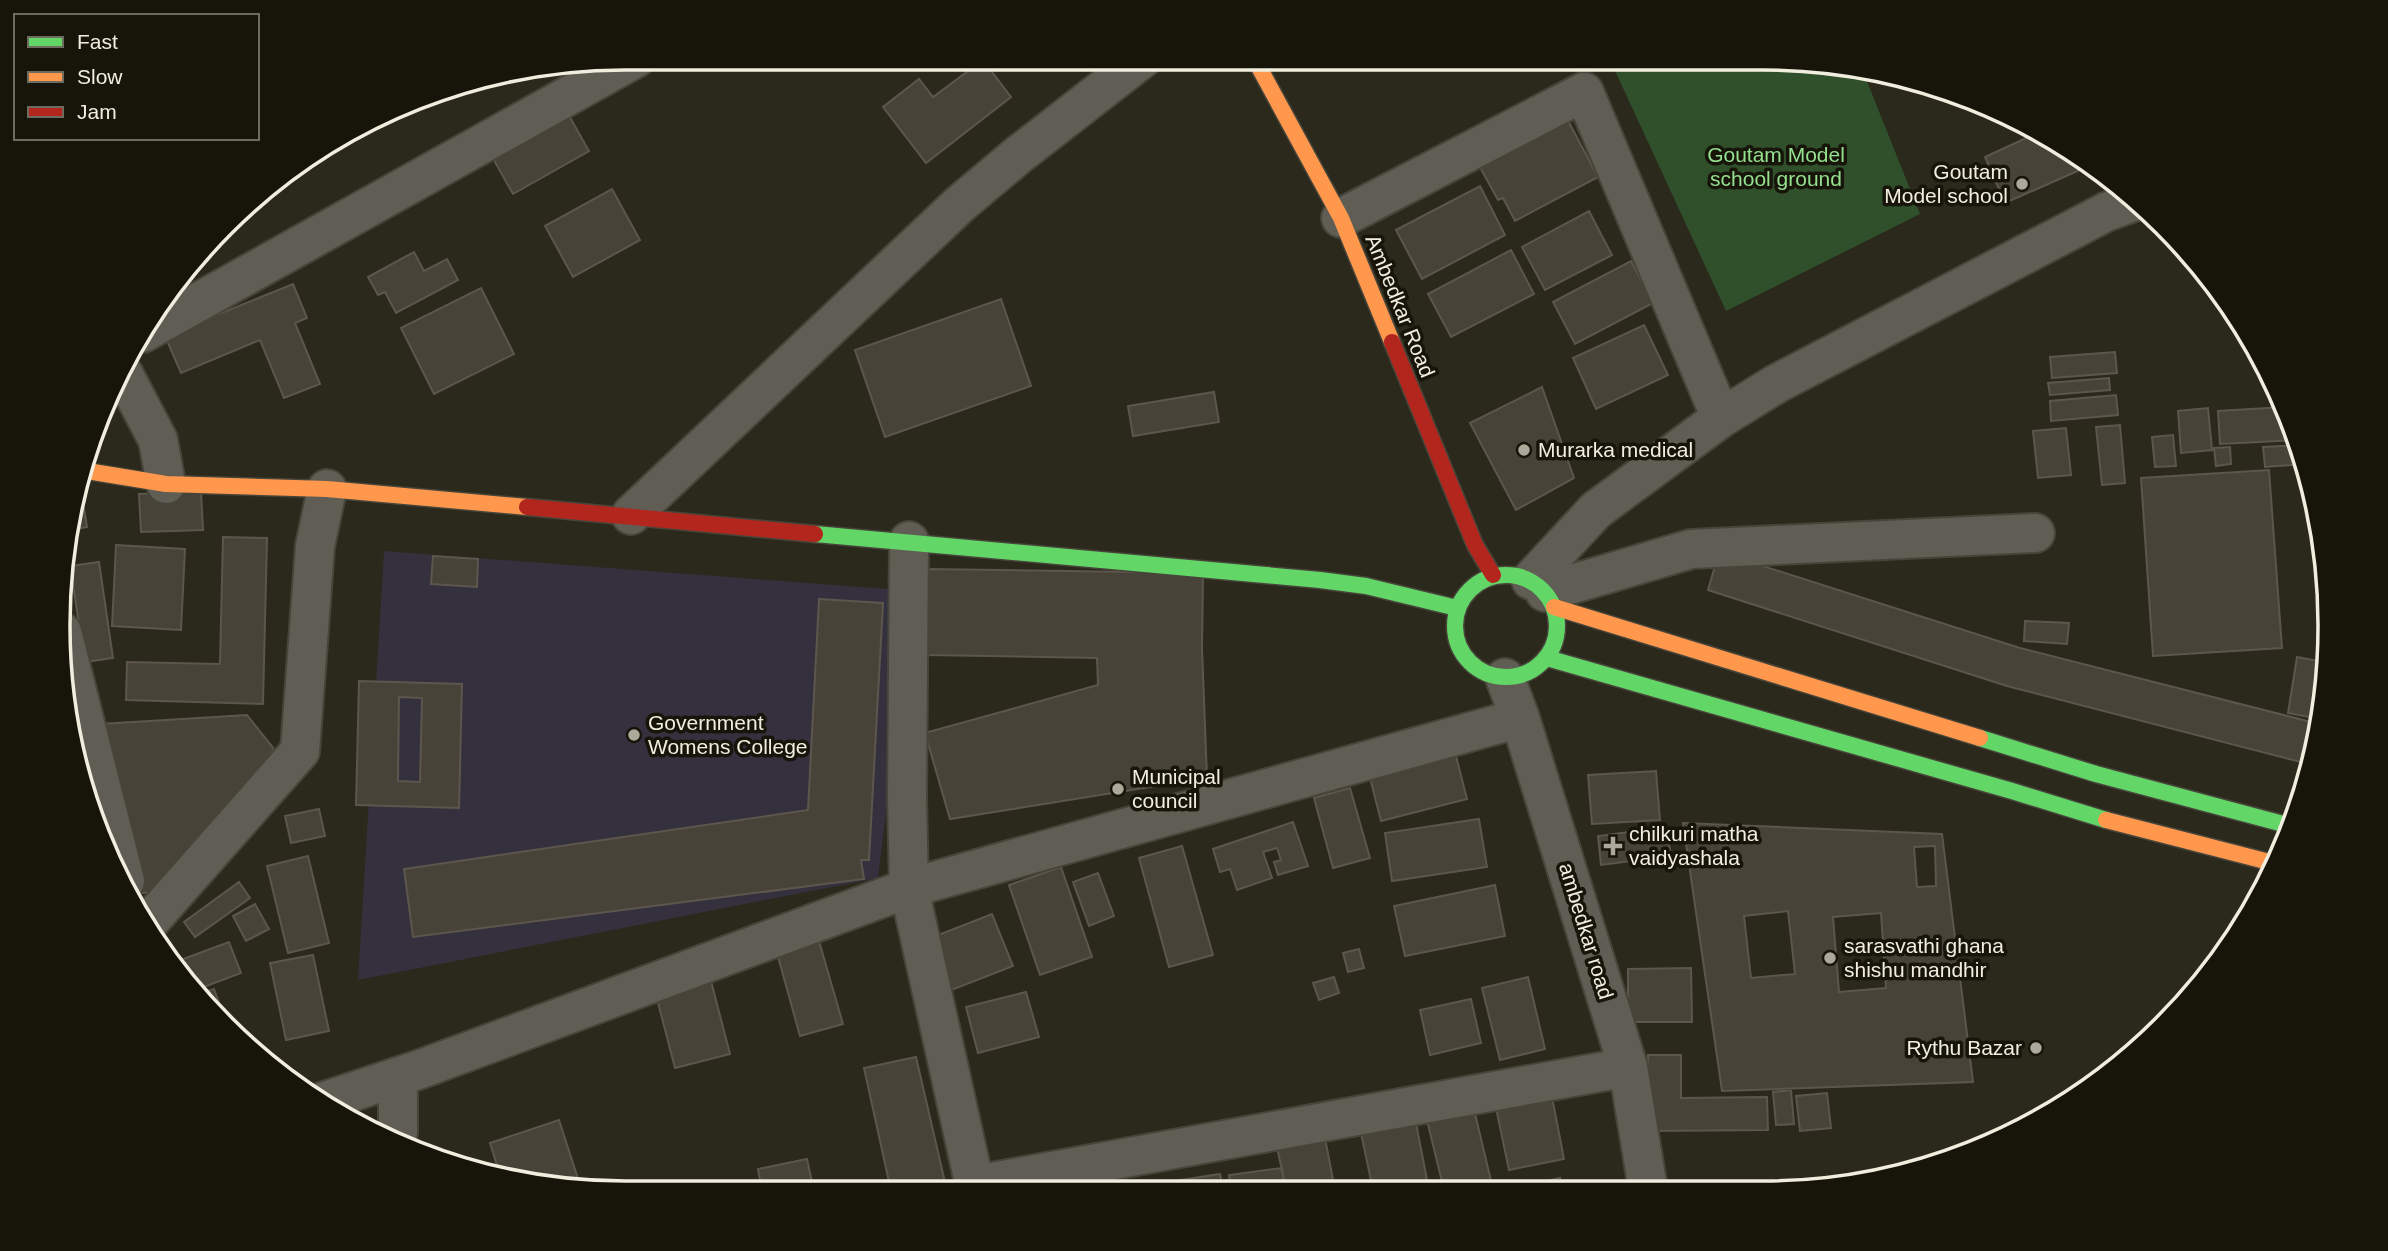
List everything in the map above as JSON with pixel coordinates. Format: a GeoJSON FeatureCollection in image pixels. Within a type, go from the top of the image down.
{"type":"FeatureCollection","features":[{"type":"Feature","properties":{"kind":"main road","name":"Ambedkar Road"},"geometry":{"type":"LineString","coordinates":[[1261,70],[1341,218],[1475,545],[1493,575]]}},
{"type":"Feature","properties":{"kind":"main road"},"geometry":{"type":"LineString","coordinates":[[92,472],[166,484],[327,489],[1320,580],[1366,586],[1457,608]]}},
{"type":"Feature","properties":{"kind":"main road"},"geometry":{"type":"LineString","coordinates":[[1543,593],[1558,624],[1555,642],[1547,658],[1535,668],[1521,676],[1506,678],[1489,675],[1475,667],[1464,656],[1454,625],[1457,608],[1466,593],[1480,581],[1493,575],[1514,575],[1543,593],[2096,774],[2282,823]]}},
{"type":"Feature","properties":{"kind":"main road"},"geometry":{"type":"LineString","coordinates":[[1547,658],[2012,791],[2080,813],[2266,861]]}},
{"type":"Feature","properties":{"kind":"street"},"geometry":{"type":"LineString","coordinates":[[160,324],[614,70]]}},
{"type":"Feature","properties":{"kind":"street"},"geometry":{"type":"LineString","coordinates":[[631,515],[960,204],[1128,70]]}},
{"type":"Feature","properties":{"kind":"street"},"geometry":{"type":"LineString","coordinates":[[1341,218],[1584,92],[1721,418]]}},
{"type":"Feature","properties":{"kind":"street"},"geometry":{"type":"LineString","coordinates":[[1543,593],[1595,510],[1721,418],[1776,384],[2082,224],[2125,205]]}},
{"type":"Feature","properties":{"kind":"street"},"geometry":{"type":"LineString","coordinates":[[127,380],[158,440],[166,484]]}},
{"type":"Feature","properties":{"kind":"street"},"geometry":{"type":"LineString","coordinates":[[150,912],[300,751],[315,546],[327,489]]}},
{"type":"Feature","properties":{"kind":"street"},"geometry":{"type":"LineString","coordinates":[[1543,593],[1691,550],[2035,533]]}},
{"type":"Feature","properties":{"kind":"street"},"geometry":{"type":"LineString","coordinates":[[909,541],[909,888],[973,1181]]}},
{"type":"Feature","properties":{"kind":"street"},"geometry":{"type":"LineString","coordinates":[[72,672],[117,849]]}},
{"type":"Feature","properties":{"kind":"street","name":"ambedkar road"},"geometry":{"type":"LineString","coordinates":[[1506,678],[1628,1068],[1647,1181]]}},
{"type":"Feature","properties":{"kind":"street"},"geometry":{"type":"LineString","coordinates":[[334,1098],[398,1077],[909,888],[1520,718]]}},
{"type":"Feature","properties":{"kind":"street"},"geometry":{"type":"LineString","coordinates":[[1013,1181],[1628,1068]]}},
{"type":"Feature","properties":{"kind":"street"},"geometry":{"type":"LineString","coordinates":[[398,1077],[398,1132]]}},
{"type":"Feature","properties":{"kind":"shaded area","name":"Government Womens College"},"geometry":{"type":"Polygon","coordinates":[[[384,551],[914,591],[878,878],[358,980],[384,551]]]}},
{"type":"Feature","properties":{"kind":"green space","name":"Goutam Model school ground"},"geometry":{"type":"Polygon","coordinates":[[[1615,70],[1799,71],[1866,80],[1920,214],[1726,311],[1615,70]]]}},
{"type":"Feature","properties":{"kind":"building"},"geometry":{"type":"Polygon","coordinates":[[[969,70],[991,70],[1011,97],[926,163],[883,107],[919,79],[933,97],[969,70]]]}},
{"type":"Feature","properties":{"kind":"building"},"geometry":{"type":"Polygon","coordinates":[[[567,112],[589,151],[513,194],[491,155],[567,112]]]}},
{"type":"Feature","properties":{"kind":"building"},"geometry":{"type":"Polygon","coordinates":[[[1564,113],[1598,177],[1515,221],[1503,198],[1498,200],[1476,160],[1564,113]]]}},
{"type":"Feature","properties":{"kind":"building","name":"Goutam Model school"},"geometry":{"type":"Polygon","coordinates":[[[2027,137],[2080,170],[2005,203],[1985,157],[2027,137]]]}},
{"type":"Feature","properties":{"kind":"building"},"geometry":{"type":"Polygon","coordinates":[[[1480,186],[1505,235],[1422,279],[1396,230],[1480,186]]]}},
{"type":"Feature","properties":{"kind":"building"},"geometry":{"type":"Polygon","coordinates":[[[612,189],[640,240],[573,277],[545,226],[612,189]]]}},
{"type":"Feature","properties":{"kind":"building"},"geometry":{"type":"Polygon","coordinates":[[[1589,211],[1612,255],[1545,290],[1522,247],[1589,211]]]}},
{"type":"Feature","properties":{"kind":"building"},"geometry":{"type":"Polygon","coordinates":[[[1511,250],[1534,294],[1451,337],[1428,294],[1511,250]]]}},
{"type":"Feature","properties":{"kind":"building"},"geometry":{"type":"Polygon","coordinates":[[[414,252],[424,271],[447,259],[458,280],[396,313],[385,292],[378,295],[368,277],[414,252]]]}},
{"type":"Feature","properties":{"kind":"building"},"geometry":{"type":"Polygon","coordinates":[[[1631,261],[1653,303],[1575,344],[1553,302],[1631,261]]]}},
{"type":"Feature","properties":{"kind":"building"},"geometry":{"type":"Polygon","coordinates":[[[293,284],[307,318],[295,323],[320,384],[284,398],[260,340],[181,373],[165,336],[293,284]]]}},
{"type":"Feature","properties":{"kind":"building"},"geometry":{"type":"Polygon","coordinates":[[[481,288],[514,354],[434,394],[401,328],[481,288]]]}},
{"type":"Feature","properties":{"kind":"building"},"geometry":{"type":"Polygon","coordinates":[[[1001,299],[1031,386],[885,437],[855,350],[1001,299]]]}},
{"type":"Feature","properties":{"kind":"building"},"geometry":{"type":"Polygon","coordinates":[[[1644,325],[1668,375],[1596,409],[1573,358],[1644,325]]]}},
{"type":"Feature","properties":{"kind":"building"},"geometry":{"type":"Polygon","coordinates":[[[2115,352],[2117,373],[2052,378],[2050,357],[2115,352]]]}},
{"type":"Feature","properties":{"kind":"building"},"geometry":{"type":"Polygon","coordinates":[[[2109,378],[2110,390],[2050,395],[2048,383],[2109,378]]]}},
{"type":"Feature","properties":{"kind":"building","name":"Murarka medical"},"geometry":{"type":"Polygon","coordinates":[[[1542,387],[1574,478],[1516,510],[1470,423],[1542,387]]]}},
{"type":"Feature","properties":{"kind":"building"},"geometry":{"type":"Polygon","coordinates":[[[1214,392],[1219,422],[1133,436],[1128,406],[1214,392]]]}},
{"type":"Feature","properties":{"kind":"building"},"geometry":{"type":"Polygon","coordinates":[[[2116,395],[2118,415],[2051,421],[2050,401],[2116,395]]]}},
{"type":"Feature","properties":{"kind":"building"},"geometry":{"type":"Polygon","coordinates":[[[2208,408],[2212,450],[2181,453],[2178,411],[2208,408]]]}},
{"type":"Feature","properties":{"kind":"building"},"geometry":{"type":"Polygon","coordinates":[[[2274,408],[2287,441],[2220,444],[2218,411],[2274,408]]]}},
{"type":"Feature","properties":{"kind":"building"},"geometry":{"type":"Polygon","coordinates":[[[2120,425],[2125,483],[2102,485],[2096,427],[2120,425]]]}},
{"type":"Feature","properties":{"kind":"building"},"geometry":{"type":"Polygon","coordinates":[[[2066,428],[2071,475],[2038,478],[2033,431],[2066,428]]]}},
{"type":"Feature","properties":{"kind":"building"},"geometry":{"type":"Polygon","coordinates":[[[2173,435],[2176,466],[2155,467],[2152,437],[2173,435]]]}},
{"type":"Feature","properties":{"kind":"building"},"geometry":{"type":"Polygon","coordinates":[[[2288,446],[2294,465],[2265,467],[2263,447],[2288,446]]]}},
{"type":"Feature","properties":{"kind":"building"},"geometry":{"type":"Polygon","coordinates":[[[2230,447],[2231,464],[2216,466],[2214,448],[2230,447]]]}},
{"type":"Feature","properties":{"kind":"building"},"geometry":{"type":"Polygon","coordinates":[[[2269,470],[2282,648],[2153,656],[2141,478],[2269,470]]]}},
{"type":"Feature","properties":{"kind":"building"},"geometry":{"type":"Polygon","coordinates":[[[201,492],[203,530],[141,532],[139,494],[201,492]]]}},
{"type":"Feature","properties":{"kind":"building"},"geometry":{"type":"Polygon","coordinates":[[[84,506],[87,527],[79,529],[84,506]]]}},
{"type":"Feature","properties":{"kind":"building"},"geometry":{"type":"Polygon","coordinates":[[[223,537],[267,538],[263,704],[126,700],[127,662],[220,664],[223,537]]]}},
{"type":"Feature","properties":{"kind":"building"},"geometry":{"type":"Polygon","coordinates":[[[116,545],[185,549],[181,630],[112,626],[116,545]]]}},
{"type":"Feature","properties":{"kind":"building"},"geometry":{"type":"Polygon","coordinates":[[[1719,552],[2020,648],[2309,721],[2301,762],[2007,686],[1708,590],[1719,552]]]}},
{"type":"Feature","properties":{"kind":"building"},"geometry":{"type":"Polygon","coordinates":[[[433,556],[478,559],[477,587],[431,584],[433,556]]]}},
{"type":"Feature","properties":{"kind":"building"},"geometry":{"type":"Polygon","coordinates":[[[99,562],[113,658],[85,662],[72,579],[74,566],[99,562]]]}},
{"type":"Feature","properties":{"kind":"building"},"geometry":{"type":"Polygon","coordinates":[[[927,569],[1203,573],[1202,648],[1207,778],[950,819],[925,733],[1098,685],[1097,658],[926,655],[927,569]]]}},
{"type":"Feature","properties":{"kind":"building"},"geometry":{"type":"Polygon","coordinates":[[[819,599],[883,603],[869,860],[861,860],[864,879],[413,937],[404,869],[808,810],[819,599]]]}},
{"type":"Feature","properties":{"kind":"building"},"geometry":{"type":"Polygon","coordinates":[[[2025,621],[2069,623],[2067,644],[2024,641],[2025,621]]]}},
{"type":"Feature","properties":{"kind":"building"},"geometry":{"type":"Polygon","coordinates":[[[2297,657],[2317,661],[2310,717],[2288,713],[2297,657]]]}},
{"type":"Feature","properties":{"kind":"building"},"geometry":{"type":"Polygon","coordinates":[[[359,681],[462,684],[459,808],[356,805],[359,681]],[[399,697],[398,781],[420,782],[422,698],[399,697]]]}},
{"type":"Feature","properties":{"kind":"building"},"geometry":{"type":"Polygon","coordinates":[[[247,715],[274,749],[166,892],[141,893],[101,724],[247,715]]]}},
{"type":"Feature","properties":{"kind":"building"},"geometry":{"type":"Polygon","coordinates":[[[1455,752],[1467,799],[1381,821],[1369,774],[1455,752]]]}},
{"type":"Feature","properties":{"kind":"building"},"geometry":{"type":"Polygon","coordinates":[[[1656,771],[1660,820],[1592,824],[1588,775],[1656,771]]]}},
{"type":"Feature","properties":{"kind":"building"},"geometry":{"type":"Polygon","coordinates":[[[1350,788],[1370,858],[1333,868],[1314,798],[1350,788]]]}},
{"type":"Feature","properties":{"kind":"building"},"geometry":{"type":"Polygon","coordinates":[[[319,809],[325,836],[291,843],[285,816],[319,809]]]}},
{"type":"Feature","properties":{"kind":"building"},"geometry":{"type":"Polygon","coordinates":[[[1479,819],[1487,867],[1392,881],[1385,833],[1479,819]]]}},
{"type":"Feature","properties":{"kind":"building"},"geometry":{"type":"Polygon","coordinates":[[[1293,822],[1308,866],[1278,875],[1274,862],[1281,860],[1277,848],[1263,852],[1272,878],[1237,890],[1230,869],[1220,872],[1213,849],[1293,822]]]}},
{"type":"Feature","properties":{"kind":"building","name":"sarasvathi ghana shishu mandhir"},"geometry":{"type":"Polygon","coordinates":[[[1683,823],[1942,834],[1973,1082],[1722,1091],[1683,823]]]}},
{"type":"Feature","properties":{"kind":"building"},"geometry":{"type":"Polygon","coordinates":[[[1666,827],[1671,856],[1601,865],[1598,836],[1666,827]]]}},
{"type":"Feature","properties":{"kind":"building"},"geometry":{"type":"Polygon","coordinates":[[[1182,846],[1213,955],[1169,967],[1139,858],[1182,846]]]}},
{"type":"Feature","properties":{"kind":"building"},"geometry":{"type":"Polygon","coordinates":[[[1935,846],[1936,886],[1917,887],[1914,847],[1935,846]]]}},
{"type":"Feature","properties":{"kind":"building"},"geometry":{"type":"Polygon","coordinates":[[[308,856],[329,943],[288,953],[267,866],[308,856]]]}},
{"type":"Feature","properties":{"kind":"building"},"geometry":{"type":"Polygon","coordinates":[[[1061,867],[1092,957],[1040,975],[1009,885],[1061,867]]]}},
{"type":"Feature","properties":{"kind":"building"},"geometry":{"type":"Polygon","coordinates":[[[1098,873],[1114,916],[1089,926],[1073,882],[1098,873]]]}},
{"type":"Feature","properties":{"kind":"building"},"geometry":{"type":"Polygon","coordinates":[[[239,882],[250,898],[195,937],[184,922],[239,882]]]}},
{"type":"Feature","properties":{"kind":"building"},"geometry":{"type":"Polygon","coordinates":[[[1495,885],[1505,936],[1405,956],[1394,906],[1495,885]]]}},
{"type":"Feature","properties":{"kind":"building"},"geometry":{"type":"Polygon","coordinates":[[[255,904],[269,929],[246,941],[233,916],[255,904]]]}},
{"type":"Feature","properties":{"kind":"building"},"geometry":{"type":"Polygon","coordinates":[[[1788,911],[1795,974],[1751,978],[1744,916],[1788,911]]]}},
{"type":"Feature","properties":{"kind":"building"},"geometry":{"type":"Polygon","coordinates":[[[1881,913],[1886,988],[1839,992],[1833,917],[1881,913]]]}},
{"type":"Feature","properties":{"kind":"building"},"geometry":{"type":"Polygon","coordinates":[[[992,914],[1013,966],[949,991],[928,939],[992,914]]]}},
{"type":"Feature","properties":{"kind":"building"},"geometry":{"type":"Polygon","coordinates":[[[817,934],[843,1024],[800,1036],[775,946],[817,934]]]}},
{"type":"Feature","properties":{"kind":"building"},"geometry":{"type":"Polygon","coordinates":[[[229,942],[241,973],[204,987],[182,959],[229,942]]]}},
{"type":"Feature","properties":{"kind":"building"},"geometry":{"type":"Polygon","coordinates":[[[1359,949],[1364,968],[1348,972],[1343,953],[1359,949]]]}},
{"type":"Feature","properties":{"kind":"building"},"geometry":{"type":"Polygon","coordinates":[[[313,955],[329,1031],[286,1040],[270,963],[313,955]]]}},
{"type":"Feature","properties":{"kind":"building"},"geometry":{"type":"Polygon","coordinates":[[[1691,968],[1692,1022],[1628,1022],[1628,969],[1691,968]]]}},
{"type":"Feature","properties":{"kind":"building"},"geometry":{"type":"Polygon","coordinates":[[[1334,977],[1339,993],[1319,1000],[1313,983],[1334,977]]]}},
{"type":"Feature","properties":{"kind":"building"},"geometry":{"type":"Polygon","coordinates":[[[1528,977],[1545,1049],[1500,1060],[1482,988],[1528,977]]]}},
{"type":"Feature","properties":{"kind":"building"},"geometry":{"type":"Polygon","coordinates":[[[711,981],[730,1054],[675,1068],[656,995],[711,981]]]}},
{"type":"Feature","properties":{"kind":"building"},"geometry":{"type":"Polygon","coordinates":[[[214,989],[219,1004],[208,992],[214,989]]]}},
{"type":"Feature","properties":{"kind":"building"},"geometry":{"type":"Polygon","coordinates":[[[1026,992],[1039,1037],[978,1053],[966,1007],[1026,992]]]}},
{"type":"Feature","properties":{"kind":"building"},"geometry":{"type":"Polygon","coordinates":[[[1471,999],[1481,1043],[1430,1055],[1420,1010],[1471,999]]]}},
{"type":"Feature","properties":{"kind":"building"},"geometry":{"type":"Polygon","coordinates":[[[1648,1055],[1681,1055],[1681,1098],[1767,1097],[1768,1130],[1649,1131],[1648,1055]]]}},
{"type":"Feature","properties":{"kind":"building"},"geometry":{"type":"Polygon","coordinates":[[[916,1057],[945,1181],[889,1181],[864,1068],[916,1057]]]}},
{"type":"Feature","properties":{"kind":"building"},"geometry":{"type":"Polygon","coordinates":[[[1791,1090],[1794,1124],[1776,1125],[1773,1092],[1791,1090]]]}},
{"type":"Feature","properties":{"kind":"building"},"geometry":{"type":"Polygon","coordinates":[[[1827,1093],[1831,1128],[1800,1131],[1796,1096],[1827,1093]]]}},
{"type":"Feature","properties":{"kind":"building"},"geometry":{"type":"Polygon","coordinates":[[[1552,1097],[1564,1159],[1509,1170],[1496,1108],[1552,1097]]]}},
{"type":"Feature","properties":{"kind":"building"},"geometry":{"type":"Polygon","coordinates":[[[1472,1101],[1491,1181],[1442,1181],[1425,1112],[1472,1101]]]}},
{"type":"Feature","properties":{"kind":"building"},"geometry":{"type":"Polygon","coordinates":[[[559,1120],[578,1179],[497,1165],[490,1143],[559,1120]]]}},
{"type":"Feature","properties":{"kind":"building"},"geometry":{"type":"Polygon","coordinates":[[[1416,1123],[1427,1181],[1371,1181],[1361,1133],[1416,1123]]]}},
{"type":"Feature","properties":{"kind":"building"},"geometry":{"type":"Polygon","coordinates":[[[1325,1138],[1333,1181],[1284,1181],[1277,1147],[1325,1138]]]}},
{"type":"Feature","properties":{"kind":"building"},"geometry":{"type":"Polygon","coordinates":[[[807,1159],[812,1181],[760,1181],[758,1169],[807,1159]]]}},
{"type":"Feature","properties":{"kind":"building"},"geometry":{"type":"Polygon","coordinates":[[[1282,1168],[1284,1181],[1230,1181],[1229,1175],[1282,1168]]]}},
{"type":"Feature","properties":{"kind":"building"},"geometry":{"type":"Polygon","coordinates":[[[1220,1174],[1221,1181],[1174,1181],[1220,1174]]]}},
{"type":"Feature","properties":{"kind":"traffic: fast"},"geometry":{"type":"LineString","coordinates":[[815,534],[1320,580],[1366,586],[1457,608]]}},
{"type":"Feature","properties":{"kind":"traffic: fast"},"geometry":{"type":"LineString","coordinates":[[1506,575],[1526,579],[1542,590],[1553,606],[1557,626],[1553,646],[1542,662],[1526,673],[1506,677],[1486,673],[1470,662],[1459,646],[1455,626],[1459,606],[1470,590],[1486,579],[1506,575]]}},
{"type":"Feature","properties":{"kind":"traffic: fast"},"geometry":{"type":"LineString","coordinates":[[1547,658],[2106,820]]}},
{"type":"Feature","properties":{"kind":"traffic: fast"},"geometry":{"type":"LineString","coordinates":[[1980,738],[2096,774],[2282,823]]}},
{"type":"Feature","properties":{"kind":"traffic: slow"},"geometry":{"type":"LineString","coordinates":[[1261,70],[1341,218],[1392,342]]}},
{"type":"Feature","properties":{"kind":"traffic: slow"},"geometry":{"type":"LineString","coordinates":[[92,472],[166,484],[327,489],[527,507]]}},
{"type":"Feature","properties":{"kind":"traffic: slow"},"geometry":{"type":"LineString","coordinates":[[1554,607],[1980,738]]}},
{"type":"Feature","properties":{"kind":"traffic: slow"},"geometry":{"type":"LineString","coordinates":[[2106,820],[2266,861]]}},
{"type":"Feature","properties":{"kind":"traffic: jam"},"geometry":{"type":"LineString","coordinates":[[1392,342],[1475,545],[1493,575]]}},
{"type":"Feature","properties":{"kind":"traffic: jam"},"geometry":{"type":"LineString","coordinates":[[527,507],[815,534]]}},
{"type":"Feature","properties":{"kind":"place","name":"Goutam Model school"},"geometry":{"type":"Point","coordinates":[2022,184]}},
{"type":"Feature","properties":{"kind":"place","name":"Murarka medical"},"geometry":{"type":"Point","coordinates":[1524,450]}},
{"type":"Feature","properties":{"kind":"place","name":"Government Womens College"},"geometry":{"type":"Point","coordinates":[634,735]}},
{"type":"Feature","properties":{"kind":"place","name":"Municipal council"},"geometry":{"type":"Point","coordinates":[1118,789]}},
{"type":"Feature","properties":{"kind":"place","name":"chilkuri matha vaidyashala"},"geometry":{"type":"Point","coordinates":[1613,846]}},
{"type":"Feature","properties":{"kind":"place","name":"sarasvathi ghana shishu mandhir"},"geometry":{"type":"Point","coordinates":[1830,958]}},
{"type":"Feature","properties":{"kind":"place","name":"Rythu Bazar"},"geometry":{"type":"Point","coordinates":[2036,1048]}}]}
